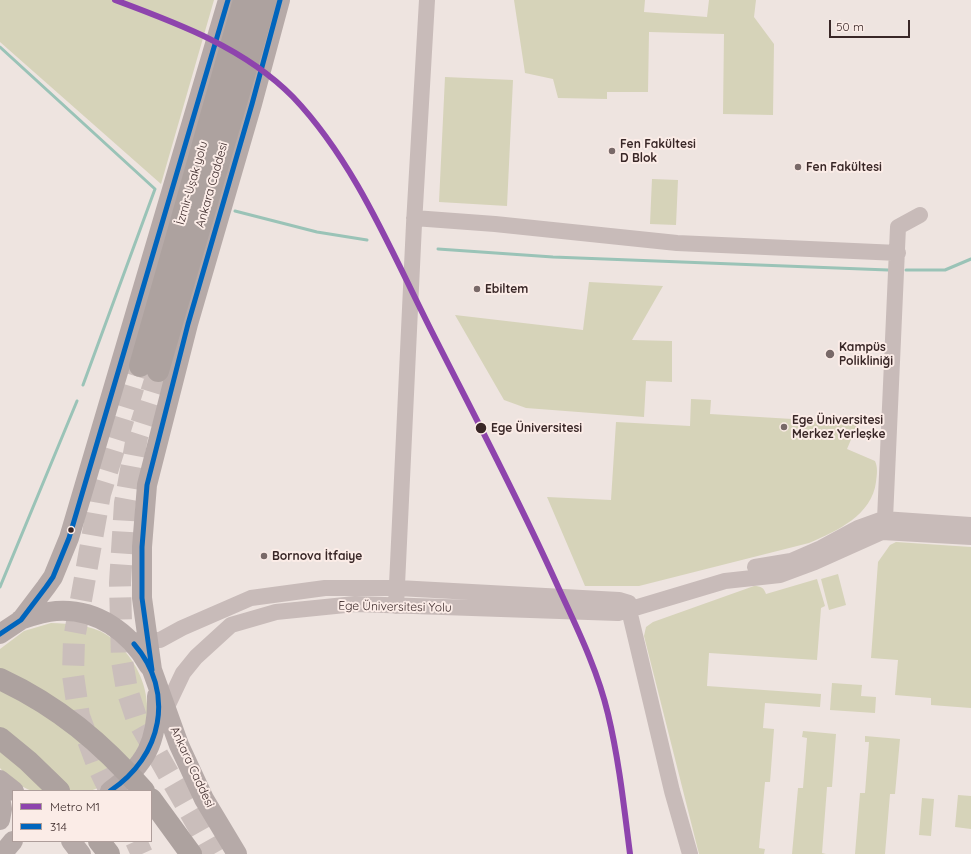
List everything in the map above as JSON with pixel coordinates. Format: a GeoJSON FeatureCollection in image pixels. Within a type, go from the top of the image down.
{"type":"FeatureCollection","features":[{"type":"Feature","properties":{"kind":"highway","name":"İzmir-Uşak yolu"},"geometry":{"type":"LineString","coordinates":[[149,368],[244,0]]}},
{"type":"Feature","properties":{"kind":"highway","name":"Ankara Caddesi"},"geometry":{"type":"LineString","coordinates":[[149,368],[266,0]]}},
{"type":"Feature","properties":{"kind":"highway"},"geometry":{"type":"LineString","coordinates":[[0,679],[53,708],[86,731],[119,762],[143,790]]}},
{"type":"Feature","properties":{"kind":"highway"},"geometry":{"type":"LineString","coordinates":[[0,738],[28,761],[58,790]]}},
{"type":"Feature","properties":{"kind":"highway"},"geometry":{"type":"LineString","coordinates":[[152,800],[191,854]]}},
{"type":"Feature","properties":{"kind":"highway"},"geometry":{"type":"LineString","coordinates":[[100,842],[109,854]]}},
{"type":"Feature","properties":{"kind":"main road"},"geometry":{"type":"LineString","coordinates":[[0,634],[21,620],[53,577],[69,538],[228,0]]}},
{"type":"Feature","properties":{"kind":"main road","name":"Ankara Caddesi"},"geometry":{"type":"LineString","coordinates":[[237,854],[204,799],[139,640],[142,598],[142,547],[147,485],[188,324],[252,104],[280,0]]}},
{"type":"Feature","properties":{"kind":"main road"},"geometry":{"type":"LineString","coordinates":[[0,624],[56,611],[84,613],[109,623],[139,640]]}},
{"type":"Feature","properties":{"kind":"main road"},"geometry":{"type":"LineString","coordinates":[[111,790],[128,778],[143,759],[153,739],[158,717],[157,693],[152,670]]}},
{"type":"Feature","properties":{"kind":"main road"},"geometry":{"type":"LineString","coordinates":[[0,780],[13,790]]}},
{"type":"Feature","properties":{"kind":"main road"},"geometry":{"type":"LineString","coordinates":[[0,797],[2,809],[0,820]]}},
{"type":"Feature","properties":{"kind":"main road"},"geometry":{"type":"LineString","coordinates":[[2,854],[12,842]]}},
{"type":"Feature","properties":{"kind":"main road"},"geometry":{"type":"LineString","coordinates":[[71,842],[81,854]]}},
{"type":"Feature","properties":{"kind":"street"},"geometry":{"type":"LineString","coordinates":[[396,606],[414,218],[427,0]]}},
{"type":"Feature","properties":{"kind":"street"},"geometry":{"type":"LineString","coordinates":[[885,524],[898,227],[920,215]]}},
{"type":"Feature","properties":{"kind":"street"},"geometry":{"type":"LineString","coordinates":[[414,218],[495,224],[677,243],[898,253]]}},
{"type":"Feature","properties":{"kind":"street"},"geometry":{"type":"LineString","coordinates":[[885,524],[971,537]]}},
{"type":"Feature","properties":{"kind":"street"},"geometry":{"type":"LineString","coordinates":[[690,854],[672,791],[629,606],[716,574],[791,561],[821,548],[858,528],[885,524],[971,525]]}},
{"type":"Feature","properties":{"kind":"street","name":"Ege Üniversitesi Yolu"},"geometry":{"type":"LineString","coordinates":[[139,640],[160,640],[182,628],[251,598],[325,588],[398,588],[619,600],[629,606],[618,613],[355,604],[276,612],[231,625],[196,656],[183,673],[153,739]]}},
{"type":"Feature","properties":{"kind":"shaded area"},"geometry":{"type":"Polygon","coordinates":[[[0,0],[214,0],[161,184],[0,42],[0,0]]]}},
{"type":"Feature","properties":{"kind":"shaded area"},"geometry":{"type":"Polygon","coordinates":[[[514,0],[645,0],[644,12],[707,17],[709,0],[756,0],[754,17],[774,44],[773,115],[723,114],[724,34],[649,32],[648,92],[607,92],[607,99],[558,98],[553,79],[525,73],[514,0]]]}},
{"type":"Feature","properties":{"kind":"shaded area"},"geometry":{"type":"Polygon","coordinates":[[[445,77],[513,80],[507,206],[439,202],[445,77]]]}},
{"type":"Feature","properties":{"kind":"shaded area"},"geometry":{"type":"Polygon","coordinates":[[[652,179],[678,180],[676,225],[650,224],[652,179]]]}},
{"type":"Feature","properties":{"kind":"shaded area"},"geometry":{"type":"Polygon","coordinates":[[[589,282],[663,286],[632,340],[672,341],[672,382],[646,381],[644,417],[526,408],[504,400],[455,315],[583,330],[589,282]]]}},
{"type":"Feature","properties":{"kind":"shaded area"},"geometry":{"type":"Polygon","coordinates":[[[691,399],[711,400],[710,414],[858,423],[847,449],[875,461],[877,469],[876,482],[873,494],[868,504],[852,520],[831,533],[809,543],[639,586],[585,586],[547,497],[611,500],[616,422],[690,426],[691,399]]]}},
{"type":"Feature","properties":{"kind":"shaded area"},"geometry":{"type":"Polygon","coordinates":[[[896,542],[971,547],[971,708],[931,705],[931,698],[895,695],[898,660],[871,658],[878,562],[890,545],[896,542]]]}},
{"type":"Feature","properties":{"kind":"shaded area"},"geometry":{"type":"Polygon","coordinates":[[[838,574],[846,605],[829,610],[821,579],[838,574]]]}},
{"type":"Feature","properties":{"kind":"shaded area"},"geometry":{"type":"Polygon","coordinates":[[[817,579],[825,606],[821,608],[817,660],[709,653],[707,686],[821,694],[822,682],[820,707],[765,703],[763,728],[774,729],[770,782],[765,782],[759,848],[765,849],[764,854],[699,854],[644,636],[646,627],[653,622],[754,586],[759,586],[762,588],[766,594],[817,579]]]}},
{"type":"Feature","properties":{"kind":"shaded area"},"geometry":{"type":"Polygon","coordinates":[[[51,623],[73,624],[94,629],[107,635],[122,648],[134,664],[142,681],[146,699],[147,717],[143,735],[135,753],[123,769],[104,785],[92,790],[30,790],[14,781],[0,768],[0,649],[24,631],[51,623]]]}},
{"type":"Feature","properties":{"kind":"shaded area"},"geometry":{"type":"Polygon","coordinates":[[[832,683],[862,685],[861,696],[876,697],[875,713],[830,710],[832,683]]]}},
{"type":"Feature","properties":{"kind":"shaded area"},"geometry":{"type":"Polygon","coordinates":[[[803,731],[836,734],[832,787],[827,787],[822,853],[826,854],[792,854],[798,788],[803,788],[807,738],[802,737],[803,731]]]}},
{"type":"Feature","properties":{"kind":"shaded area"},"geometry":{"type":"Polygon","coordinates":[[[865,736],[900,739],[895,794],[890,794],[885,854],[855,854],[860,793],[865,793],[869,742],[865,742],[865,736]]]}},
{"type":"Feature","properties":{"kind":"shaded area"},"geometry":{"type":"Polygon","coordinates":[[[958,795],[971,796],[971,829],[955,827],[958,795]]]}},
{"type":"Feature","properties":{"kind":"shaded area"},"geometry":{"type":"Polygon","coordinates":[[[922,798],[934,799],[931,836],[919,835],[922,798]]]}},
{"type":"Feature","properties":{"kind":"waterway"},"geometry":{"type":"LineString","coordinates":[[0,47],[155,189],[83,385]]}},
{"type":"Feature","properties":{"kind":"waterway"},"geometry":{"type":"LineString","coordinates":[[235,211],[317,232],[367,240]]}},
{"type":"Feature","properties":{"kind":"waterway"},"geometry":{"type":"LineString","coordinates":[[438,249],[553,257],[888,270]]}},
{"type":"Feature","properties":{"kind":"waterway"},"geometry":{"type":"LineString","coordinates":[[906,270],[945,270],[971,259]]}},
{"type":"Feature","properties":{"kind":"waterway"},"geometry":{"type":"LineString","coordinates":[[0,587],[77,401]]}},
{"type":"Feature","properties":{"kind":"tunnel"},"geometry":{"type":"LineString","coordinates":[[110,790],[97,764],[79,716],[73,675],[74,639],[100,494],[140,366]]}},
{"type":"Feature","properties":{"kind":"tunnel"},"geometry":{"type":"LineString","coordinates":[[158,371],[137,437],[125,503],[120,583],[122,661],[127,690],[136,717],[214,854]]}},
{"type":"Feature","properties":{"kind":"tunnel"},"geometry":{"type":"LineString","coordinates":[[136,842],[142,854]]}},
{"type":"Feature","properties":{"kind":"metro line","name":"M1"},"geometry":{"type":"LineString","coordinates":[[115,0],[186,28],[254,64],[293,97],[315,122],[353,178],[386,239],[540,547],[577,628],[598,679],[612,731],[621,784],[630,854]]}},
{"type":"Feature","properties":{"kind":"transit line","name":"314"},"geometry":{"type":"LineString","coordinates":[[0,634],[21,620],[46,587],[53,577],[69,538],[228,0]]}},
{"type":"Feature","properties":{"kind":"transit line","name":"314"},"geometry":{"type":"LineString","coordinates":[[152,670],[142,598],[142,547],[147,485],[188,324],[252,104],[280,0]]}},
{"type":"Feature","properties":{"kind":"transit line","name":"314"},"geometry":{"type":"LineString","coordinates":[[111,790],[128,777],[142,760],[152,742],[157,723],[159,703],[155,682],[147,663],[134,644]]}},
{"type":"Feature","properties":{"kind":"place","name":"Fen Fakültesi D Blok"},"geometry":{"type":"Point","coordinates":[612,151]}},
{"type":"Feature","properties":{"kind":"place","name":"Fen Fakültesi"},"geometry":{"type":"Point","coordinates":[798,167]}},
{"type":"Feature","properties":{"kind":"place","name":"Ebiltem"},"geometry":{"type":"Point","coordinates":[477,289]}},
{"type":"Feature","properties":{"kind":"place","name":"Kampüs Polikliniği"},"geometry":{"type":"Point","coordinates":[830,354]}},
{"type":"Feature","properties":{"kind":"place","name":"Ege Üniversitesi Merkez Yerleşke"},"geometry":{"type":"Point","coordinates":[784,427]}},
{"type":"Feature","properties":{"kind":"place","name":"Ege Üniversitesi"},"geometry":{"type":"Point","coordinates":[481,428]}},
{"type":"Feature","properties":{"kind":"place","name":"Bornova İtfaiye"},"geometry":{"type":"Point","coordinates":[264,556]}}]}
